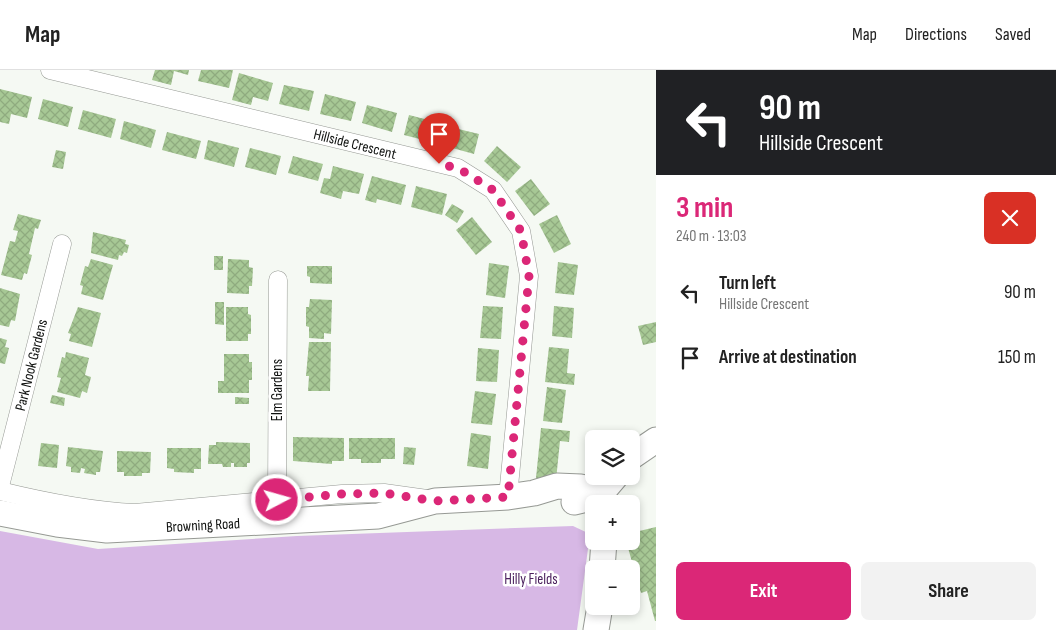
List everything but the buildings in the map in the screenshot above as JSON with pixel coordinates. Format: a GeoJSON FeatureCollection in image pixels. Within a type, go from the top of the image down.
{"type":"FeatureCollection","features":[{"type":"Feature","properties":{"kind":"street","name":"Hillside Crescent"},"geometry":{"type":"LineString","coordinates":[[50,70],[458,168],[493,190],[521,231],[529,276],[508,497]]}},
{"type":"Feature","properties":{"kind":"street","name":"Park Nook Gardens"},"geometry":{"type":"LineString","coordinates":[[0,486],[62,244]]}},
{"type":"Feature","properties":{"kind":"street","name":"Elm Gardens"},"geometry":{"type":"LineString","coordinates":[[277,500],[278,280]]}},
{"type":"Feature","properties":{"kind":"street"},"geometry":{"type":"LineString","coordinates":[[640,451],[656,440]]}},
{"type":"Feature","properties":{"kind":"street","name":"Browning Road"},"geometry":{"type":"LineString","coordinates":[[599,495],[608,485]]}},
{"type":"Feature","properties":{"kind":"street","name":"Browning Road"},"geometry":{"type":"LineString","coordinates":[[0,513],[57,524],[108,530],[378,516],[435,501],[534,494],[557,486],[581,487],[591,495]]}},
{"type":"Feature","properties":{"kind":"street","name":"Browning Road"},"geometry":{"type":"LineString","coordinates":[[0,491],[43,502],[106,512],[150,513],[342,494],[384,493],[435,501]]}},
{"type":"Feature","properties":{"kind":"street"},"geometry":{"type":"LineString","coordinates":[[596,630],[598,615]]}},
{"type":"Feature","properties":{"kind":"green space","name":"Hilly Fields"},"geometry":{"type":"Polygon","coordinates":[[[573,526],[585,532],[585,550],[588,550],[577,630],[0,630],[0,531],[98,549],[297,536],[573,526]]]}},
{"type":"Feature","properties":{"kind":"route"},"geometry":{"type":"LineString","coordinates":[[277,500],[342,494],[384,493],[435,501],[508,497],[529,276],[521,231],[493,190],[458,168],[439,164]]}}]}
